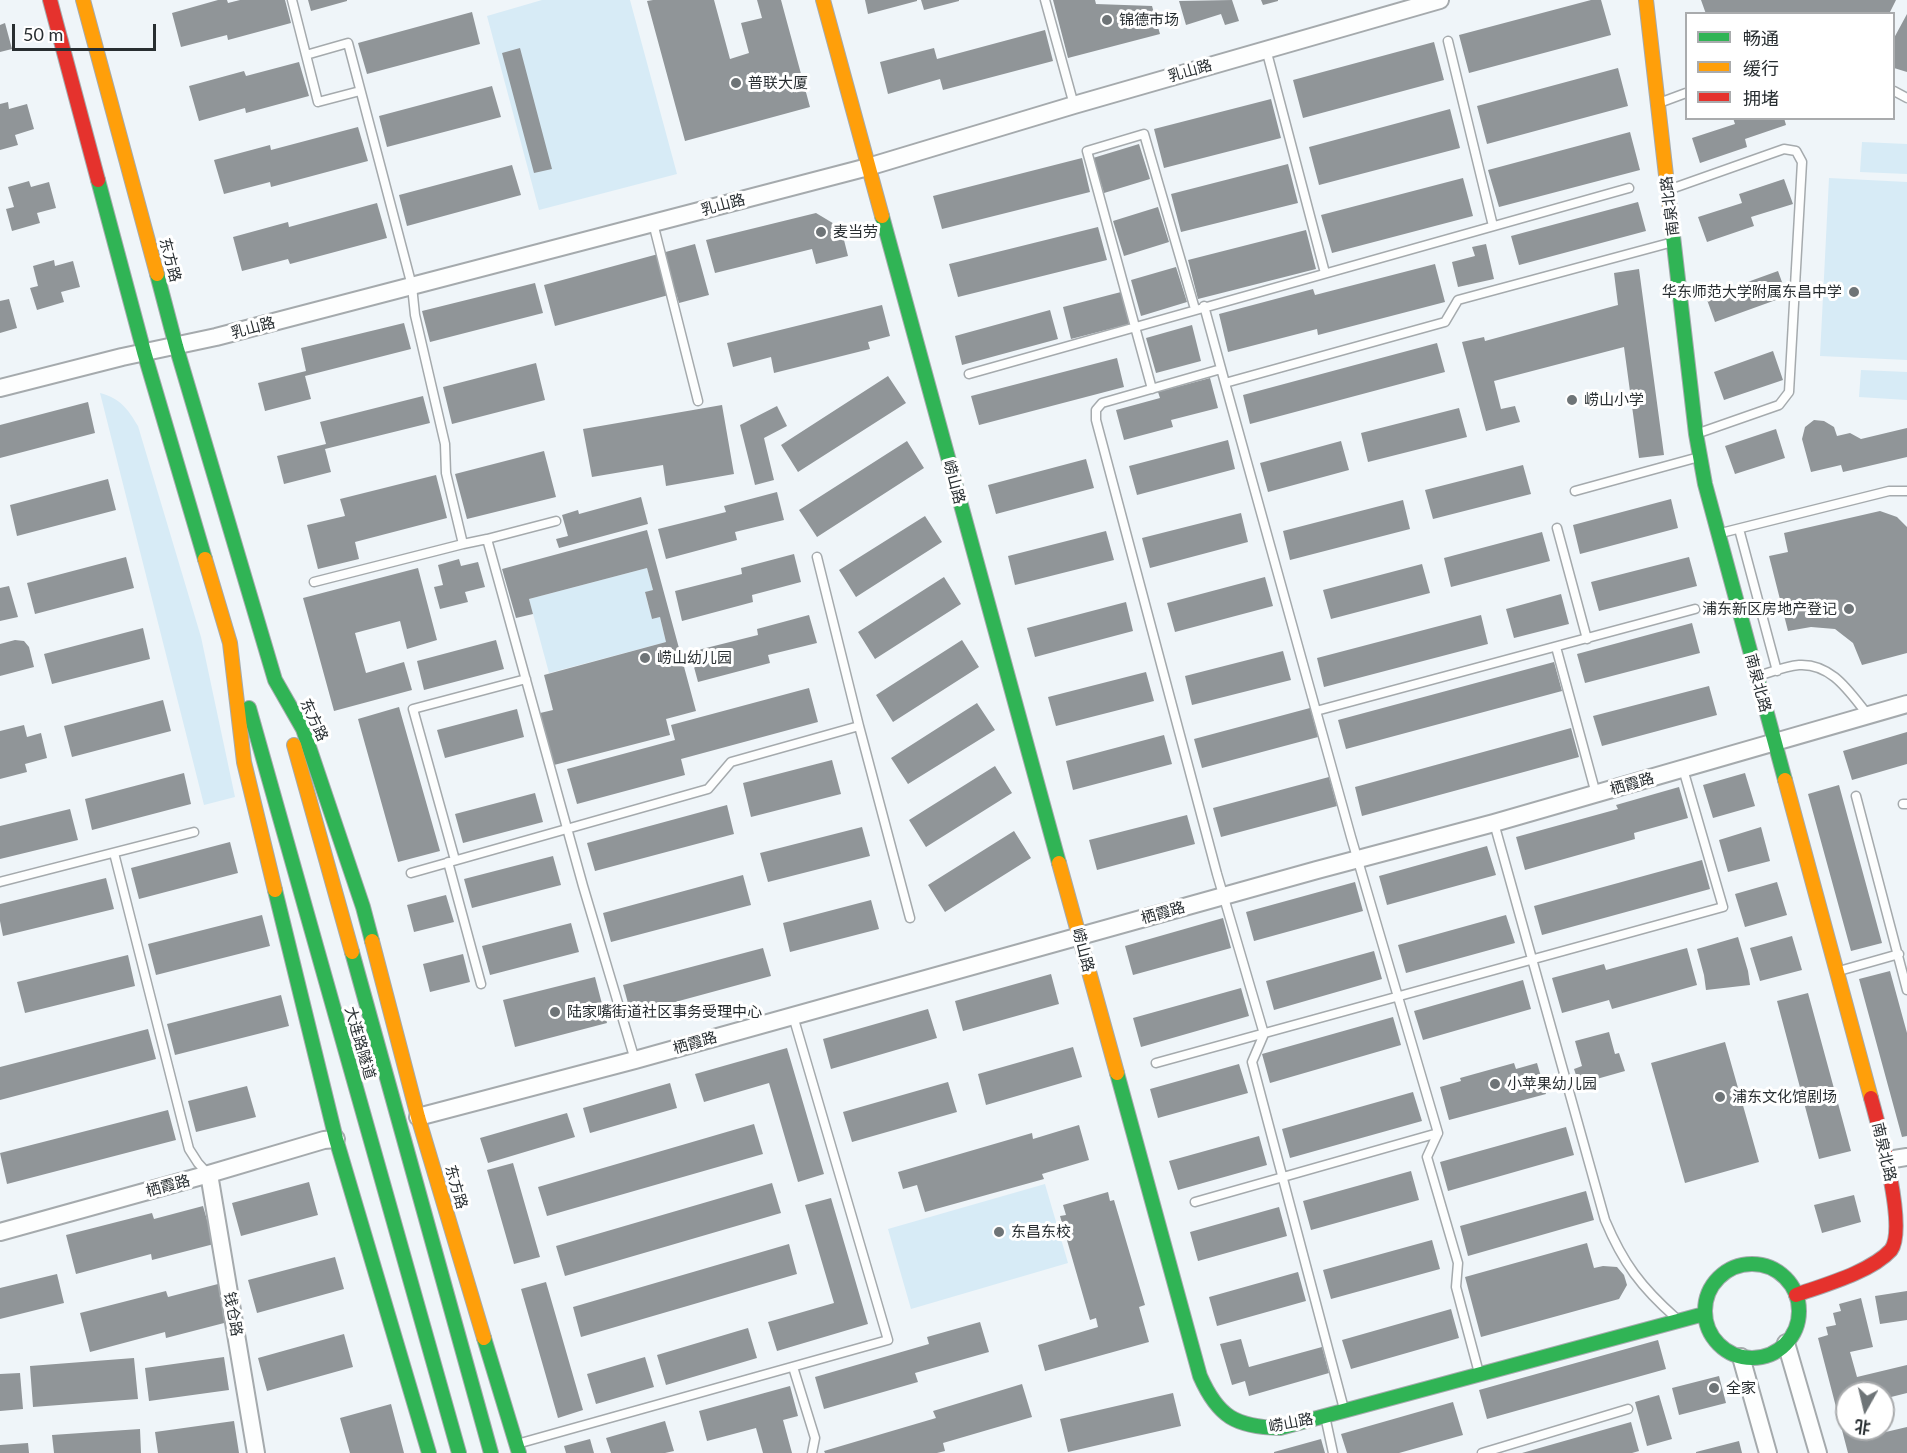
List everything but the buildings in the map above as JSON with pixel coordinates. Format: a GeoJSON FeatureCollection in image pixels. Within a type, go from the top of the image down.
{"type":"FeatureCollection","features":[{"type":"Feature","properties":{"kind":"main road"},"geometry":{"type":"LineString","coordinates":[[50,0],[144,352],[230,643],[244,762],[336,1139],[429,1453]]}},
{"type":"Feature","properties":{"kind":"main road","name":"东方路"},"geometry":{"type":"LineString","coordinates":[[83,0],[176,346],[275,680],[303,729],[363,907],[418,1117],[518,1449]]}},
{"type":"Feature","properties":{"kind":"main road","name":"崂山路"},"geometry":{"type":"LineString","coordinates":[[823,0],[1195,1359],[1210,1398],[1232,1419],[1245,1425],[1280,1428],[1704,1314]]}},
{"type":"Feature","properties":{"kind":"main road","name":"南泉北路"},"geometry":{"type":"LineString","coordinates":[[1646,0],[1700,457],[1717,534],[1888,1160],[1897,1213],[1898,1241],[1892,1251],[1871,1265],[1797,1295]]}},
{"type":"Feature","properties":{"kind":"main road","name":"大连路隧道"},"geometry":{"type":"LineString","coordinates":[[230,643],[459,1453]]}},
{"type":"Feature","properties":{"kind":"main road","name":"大连路隧道"},"geometry":{"type":"LineString","coordinates":[[275,680],[491,1453]]}},
{"type":"Feature","properties":{"kind":"main road"},"geometry":{"type":"LineString","coordinates":[[1754,1263],[1770,1266],[1783,1275],[1794,1287],[1797,1295],[1799,1317],[1795,1331],[1786,1343],[1764,1357],[1741,1357],[1727,1351],[1715,1341],[1708,1329],[1704,1314],[1706,1298],[1713,1284],[1724,1272],[1738,1265],[1754,1263]]}},
{"type":"Feature","properties":{"kind":"street","name":"乳山路"},"geometry":{"type":"LineString","coordinates":[[0,388],[144,352],[216,337],[868,167],[1420,3],[1440,0]]}},
{"type":"Feature","properties":{"kind":"street","name":"栖霞路"},"geometry":{"type":"LineString","coordinates":[[418,1117],[635,1060],[1494,823],[1907,704]]}},
{"type":"Feature","properties":{"kind":"street","name":"栖霞路"},"geometry":{"type":"LineString","coordinates":[[0,1232],[324,1140],[336,1139]]}},
{"type":"Feature","properties":{"kind":"street"},"geometry":{"type":"LineString","coordinates":[[1888,1160],[1907,1157]]}},
{"type":"Feature","properties":{"kind":"street","name":"钱仓路"},"geometry":{"type":"LineString","coordinates":[[209,1174],[256,1453]]}},
{"type":"Feature","properties":{"kind":"street"},"geometry":{"type":"LineString","coordinates":[[1786,1343],[1818,1453]]}},
{"type":"Feature","properties":{"kind":"street"},"geometry":{"type":"LineString","coordinates":[[1741,1357],[1768,1453]]}},
{"type":"Feature","properties":{"kind":"lane"},"geometry":{"type":"LineString","coordinates":[[292,0],[318,102],[360,91]]}},
{"type":"Feature","properties":{"kind":"lane"},"geometry":{"type":"LineString","coordinates":[[1045,0],[1074,105]]}},
{"type":"Feature","properties":{"kind":"lane"},"geometry":{"type":"LineString","coordinates":[[1448,41],[1493,226]]}},
{"type":"Feature","properties":{"kind":"lane"},"geometry":{"type":"LineString","coordinates":[[306,55],[348,43],[412,286],[415,315],[445,444],[446,473],[463,544]]}},
{"type":"Feature","properties":{"kind":"lane"},"geometry":{"type":"LineString","coordinates":[[1266,49],[1325,273]]}},
{"type":"Feature","properties":{"kind":"lane"},"geometry":{"type":"LineString","coordinates":[[1658,103],[1685,93]]}},
{"type":"Feature","properties":{"kind":"lane"},"geometry":{"type":"LineString","coordinates":[[1152,389],[1087,151],[1144,134],[1199,308],[1221,369],[1358,859],[1438,1133],[1427,1157],[1458,1263],[1456,1287],[1479,1373]]}},
{"type":"Feature","properties":{"kind":"lane"},"geometry":{"type":"LineString","coordinates":[[1668,190],[1784,149],[1796,151],[1802,162],[1789,392],[1779,405],[1696,434]]}},
{"type":"Feature","properties":{"kind":"lane"},"geometry":{"type":"LineString","coordinates":[[969,374],[1629,188]]}},
{"type":"Feature","properties":{"kind":"lane"},"geometry":{"type":"LineString","coordinates":[[653,223],[698,401]]}},
{"type":"Feature","properties":{"kind":"lane"},"geometry":{"type":"LineString","coordinates":[[1225,383],[1445,322],[1458,300],[1674,242]]}},
{"type":"Feature","properties":{"kind":"lane"},"geometry":{"type":"LineString","coordinates":[[1221,369],[1102,403],[1096,410],[1096,420],[1224,896],[1264,1034],[1252,1062],[1345,1410]]}},
{"type":"Feature","properties":{"kind":"lane"},"geometry":{"type":"LineString","coordinates":[[1575,491],[1700,457]]}},
{"type":"Feature","properties":{"kind":"lane"},"geometry":{"type":"LineString","coordinates":[[1717,534],[1889,491],[1907,491]]}},
{"type":"Feature","properties":{"kind":"lane"},"geometry":{"type":"LineString","coordinates":[[314,582],[556,521]]}},
{"type":"Feature","properties":{"kind":"lane"},"geometry":{"type":"LineString","coordinates":[[1557,528],[1587,639]]}},
{"type":"Feature","properties":{"kind":"lane"},"geometry":{"type":"LineString","coordinates":[[1739,529],[1777,671]]}},
{"type":"Feature","properties":{"kind":"lane"},"geometry":{"type":"LineString","coordinates":[[487,539],[567,828],[635,1060]]}},
{"type":"Feature","properties":{"kind":"lane"},"geometry":{"type":"LineString","coordinates":[[817,557],[858,726],[910,918]]}},
{"type":"Feature","properties":{"kind":"lane"},"geometry":{"type":"LineString","coordinates":[[1316,711],[1695,609]]}},
{"type":"Feature","properties":{"kind":"lane"},"geometry":{"type":"LineString","coordinates":[[1556,647],[1596,794]]}},
{"type":"Feature","properties":{"kind":"lane"},"geometry":{"type":"LineString","coordinates":[[1756,676],[1800,665],[1824,668],[1840,681],[1868,715]]}},
{"type":"Feature","properties":{"kind":"lane"},"geometry":{"type":"LineString","coordinates":[[481,984],[413,710],[526,679]]}},
{"type":"Feature","properties":{"kind":"lane"},"geometry":{"type":"LineString","coordinates":[[411,873],[708,789],[730,762],[858,726]]}},
{"type":"Feature","properties":{"kind":"lane"},"geometry":{"type":"LineString","coordinates":[[1156,1064],[1398,995],[1723,907],[1683,769]]}},
{"type":"Feature","properties":{"kind":"lane"},"geometry":{"type":"LineString","coordinates":[[1856,796],[1907,990]]}},
{"type":"Feature","properties":{"kind":"lane"},"geometry":{"type":"LineString","coordinates":[[1494,823],[1605,1220],[1618,1251],[1637,1279],[1679,1321]]}},
{"type":"Feature","properties":{"kind":"lane"},"geometry":{"type":"LineString","coordinates":[[0,882],[194,832]]}},
{"type":"Feature","properties":{"kind":"lane"},"geometry":{"type":"LineString","coordinates":[[114,853],[189,1149],[209,1174]]}},
{"type":"Feature","properties":{"kind":"lane"},"geometry":{"type":"LineString","coordinates":[[1836,971],[1899,954]]}},
{"type":"Feature","properties":{"kind":"lane"},"geometry":{"type":"LineString","coordinates":[[518,1449],[793,1366],[888,1340],[793,1016]]}},
{"type":"Feature","properties":{"kind":"lane"},"geometry":{"type":"LineString","coordinates":[[1195,1202],[1438,1133]]}},
{"type":"Feature","properties":{"kind":"lane"},"geometry":{"type":"LineString","coordinates":[[793,1366],[815,1438],[812,1453]]}},
{"type":"Feature","properties":{"kind":"lane"},"geometry":{"type":"LineString","coordinates":[[1482,1453],[1629,1409]]}},
{"type":"Feature","properties":{"kind":"lane"},"geometry":{"type":"LineString","coordinates":[[1325,1416],[1333,1453]]}},
{"type":"Feature","properties":{"kind":"shaded area"},"geometry":{"type":"Polygon","coordinates":[[[542,0],[630,0],[677,174],[539,210],[487,16],[542,0]]]}},
{"type":"Feature","properties":{"kind":"shaded area"},"geometry":{"type":"Polygon","coordinates":[[[1862,142],[1907,144],[1907,174],[1860,172],[1862,142]]]}},
{"type":"Feature","properties":{"kind":"shaded area"},"geometry":{"type":"Polygon","coordinates":[[[1829,178],[1907,182],[1907,360],[1820,356],[1829,178]]]}},
{"type":"Feature","properties":{"kind":"shaded area"},"geometry":{"type":"Polygon","coordinates":[[[1861,370],[1907,372],[1907,400],[1859,397],[1861,370]]]}},
{"type":"Feature","properties":{"kind":"shaded area"},"geometry":{"type":"Polygon","coordinates":[[[100,393],[123,405],[138,426],[201,637],[235,797],[204,805],[100,393]]]}},
{"type":"Feature","properties":{"kind":"shaded area"},"geometry":{"type":"Polygon","coordinates":[[[647,568],[653,590],[645,593],[652,619],[660,617],[666,642],[549,673],[529,599],[647,568]]]}},
{"type":"Feature","properties":{"kind":"shaded area"},"geometry":{"type":"Polygon","coordinates":[[[1045,1184],[1068,1263],[911,1309],[888,1229],[1045,1184]]]}},
{"type":"Feature","properties":{"kind":"traffic: fast"},"geometry":{"type":"LineString","coordinates":[[98,180],[144,352],[205,559]]}},
{"type":"Feature","properties":{"kind":"traffic: fast"},"geometry":{"type":"LineString","coordinates":[[882,216],[1059,863]]}},
{"type":"Feature","properties":{"kind":"traffic: fast"},"geometry":{"type":"LineString","coordinates":[[1671,219],[1696,434],[1705,484],[1785,780]]}},
{"type":"Feature","properties":{"kind":"traffic: fast"},"geometry":{"type":"LineString","coordinates":[[157,274],[176,346],[275,680],[303,729],[363,907],[372,941]]}},
{"type":"Feature","properties":{"kind":"traffic: fast"},"geometry":{"type":"LineString","coordinates":[[249,708],[459,1453]]}},
{"type":"Feature","properties":{"kind":"traffic: fast"},"geometry":{"type":"LineString","coordinates":[[275,890],[336,1139],[429,1453]]}},
{"type":"Feature","properties":{"kind":"traffic: fast"},"geometry":{"type":"LineString","coordinates":[[352,952],[491,1453]]}},
{"type":"Feature","properties":{"kind":"traffic: fast"},"geometry":{"type":"LineString","coordinates":[[1117,1073],[1200,1376],[1214,1401],[1230,1417],[1240,1422],[1280,1428],[1704,1314]]}},
{"type":"Feature","properties":{"kind":"traffic: fast"},"geometry":{"type":"LineString","coordinates":[[1752,1264],[1770,1267],[1785,1278],[1796,1293],[1799,1311],[1796,1329],[1785,1344],[1770,1355],[1752,1358],[1734,1355],[1719,1344],[1708,1329],[1705,1311],[1708,1293],[1719,1278],[1734,1267],[1752,1264]]}},
{"type":"Feature","properties":{"kind":"traffic: fast"},"geometry":{"type":"LineString","coordinates":[[484,1338],[519,1453]]}},
{"type":"Feature","properties":{"kind":"traffic: slow"},"geometry":{"type":"LineString","coordinates":[[83,0],[157,274]]}},
{"type":"Feature","properties":{"kind":"traffic: slow"},"geometry":{"type":"LineString","coordinates":[[823,0],[882,216]]}},
{"type":"Feature","properties":{"kind":"traffic: slow"},"geometry":{"type":"LineString","coordinates":[[1646,0],[1671,219]]}},
{"type":"Feature","properties":{"kind":"traffic: slow"},"geometry":{"type":"LineString","coordinates":[[205,559],[230,643],[244,762],[275,890]]}},
{"type":"Feature","properties":{"kind":"traffic: slow"},"geometry":{"type":"LineString","coordinates":[[294,745],[352,952]]}},
{"type":"Feature","properties":{"kind":"traffic: slow"},"geometry":{"type":"LineString","coordinates":[[1785,780],[1871,1098]]}},
{"type":"Feature","properties":{"kind":"traffic: slow"},"geometry":{"type":"LineString","coordinates":[[1059,863],[1117,1073]]}},
{"type":"Feature","properties":{"kind":"traffic: slow"},"geometry":{"type":"LineString","coordinates":[[372,941],[418,1117],[484,1338]]}},
{"type":"Feature","properties":{"kind":"traffic: jam"},"geometry":{"type":"LineString","coordinates":[[50,0],[98,180]]}},
{"type":"Feature","properties":{"kind":"traffic: jam"},"geometry":{"type":"LineString","coordinates":[[1796,1295],[1860,1271],[1891,1250],[1895,1238],[1894,1200],[1871,1098]]}},
{"type":"Feature","properties":{"kind":"place","name":"锦德市场"},"geometry":{"type":"Point","coordinates":[1107,20]}},
{"type":"Feature","properties":{"kind":"place","name":"普联大厦"},"geometry":{"type":"Point","coordinates":[736,83]}},
{"type":"Feature","properties":{"kind":"place","name":"麦当劳"},"geometry":{"type":"Point","coordinates":[821,232]}},
{"type":"Feature","properties":{"kind":"place","name":"华东师范大学附属东昌中学"},"geometry":{"type":"Point","coordinates":[1854,292]}},
{"type":"Feature","properties":{"kind":"place","name":"崂山小学"},"geometry":{"type":"Point","coordinates":[1572,400]}},
{"type":"Feature","properties":{"kind":"place","name":"浦东新区房地产登记"},"geometry":{"type":"Point","coordinates":[1849,609]}},
{"type":"Feature","properties":{"kind":"place","name":"崂山幼儿园"},"geometry":{"type":"Point","coordinates":[645,658]}},
{"type":"Feature","properties":{"kind":"place","name":"陆家嘴街道社区事务受理中心"},"geometry":{"type":"Point","coordinates":[555,1012]}},
{"type":"Feature","properties":{"kind":"place","name":"小苹果幼儿园"},"geometry":{"type":"Point","coordinates":[1495,1084]}},
{"type":"Feature","properties":{"kind":"place","name":"浦东文化馆剧场"},"geometry":{"type":"Point","coordinates":[1720,1097]}},
{"type":"Feature","properties":{"kind":"place","name":"东昌东校"},"geometry":{"type":"Point","coordinates":[999,1232]}},
{"type":"Feature","properties":{"kind":"place","name":"全家"},"geometry":{"type":"Point","coordinates":[1714,1388]}}]}
